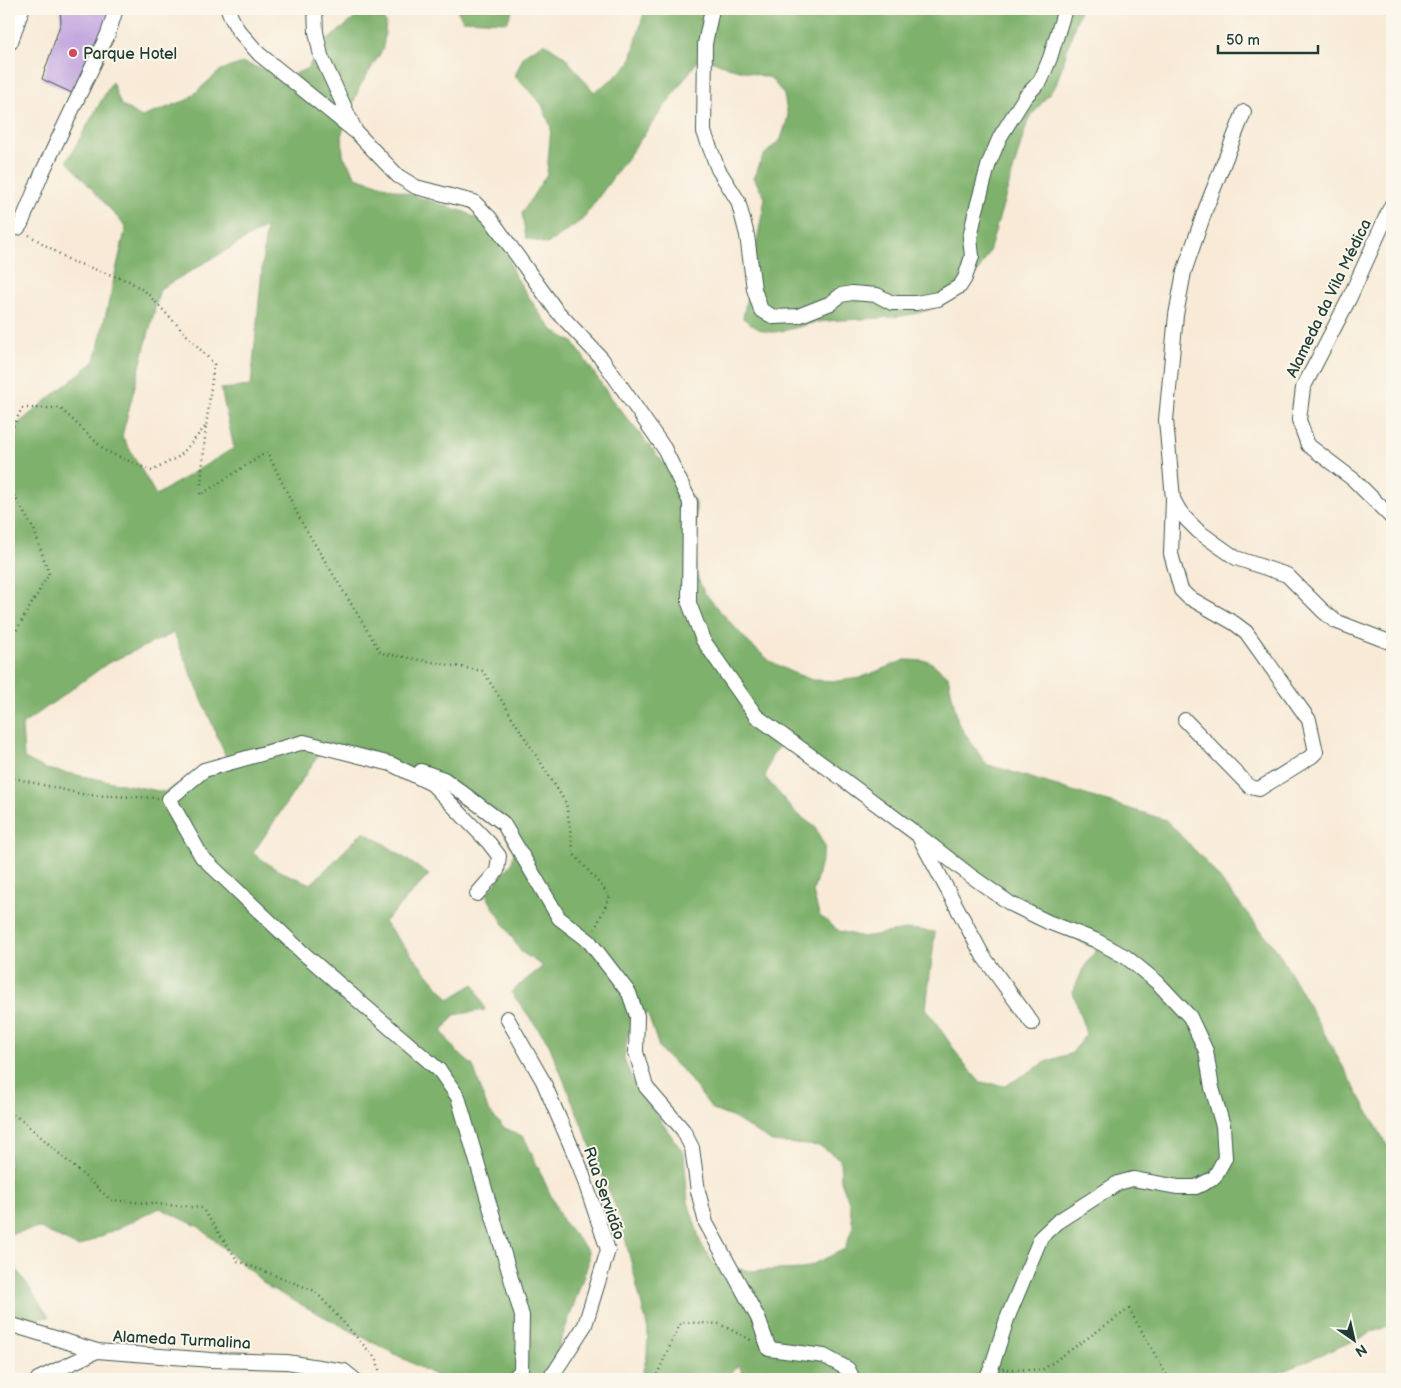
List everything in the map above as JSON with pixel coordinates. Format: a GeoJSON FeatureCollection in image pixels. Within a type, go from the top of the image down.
{"type":"FeatureCollection","features":[{"type":"Feature","properties":{"kind":"street"},"geometry":{"type":"LineString","coordinates":[[9,41],[20,9]]}},
{"type":"Feature","properties":{"kind":"street"},"geometry":{"type":"LineString","coordinates":[[14,229],[108,34],[116,9]]}},
{"type":"Feature","properties":{"kind":"street"},"geometry":{"type":"LineString","coordinates":[[315,9],[320,56],[357,134]]}},
{"type":"Feature","properties":{"kind":"street"},"geometry":{"type":"LineString","coordinates":[[712,9],[705,44],[704,132],[718,169],[738,201],[747,235],[754,289],[761,310],[774,317],[798,316],[831,303],[840,295],[852,293],[877,295],[892,303],[916,303],[938,299],[960,286],[965,278],[972,256],[970,238],[989,163],[1000,137],[1025,97],[1041,80],[1065,9]]}},
{"type":"Feature","properties":{"kind":"street"},"geometry":{"type":"LineString","coordinates":[[229,13],[238,30],[259,54],[357,134],[398,176],[416,187],[474,202],[490,218],[556,310],[602,359],[664,448],[690,502],[689,603],[703,640],[756,716],[840,776],[971,876],[1011,904],[1048,922],[1095,940],[1126,957],[1158,983],[1190,1017],[1206,1052],[1212,1088],[1223,1126],[1225,1158],[1214,1178],[1196,1187],[1178,1187],[1133,1179],[1118,1183],[1057,1222],[1041,1238],[1030,1261],[988,1374]]}},
{"type":"Feature","properties":{"kind":"street"},"geometry":{"type":"LineString","coordinates":[[1186,720],[1250,787],[1259,789],[1316,752],[1309,720],[1246,632],[1181,590],[1171,554],[1173,499],[1166,420],[1176,315],[1184,272],[1206,208],[1244,112]]}},
{"type":"Feature","properties":{"kind":"street","name":"Alameda da Vila Médica"},"geometry":{"type":"LineString","coordinates":[[1392,204],[1349,298],[1303,388],[1299,420],[1308,445],[1354,480],[1392,518]]}},
{"type":"Feature","properties":{"kind":"street"},"geometry":{"type":"LineString","coordinates":[[1173,499],[1179,510],[1198,531],[1236,558],[1287,575],[1335,621],[1392,643]]}},
{"type":"Feature","properties":{"kind":"street"},"geometry":{"type":"LineString","coordinates":[[513,1379],[521,1371],[522,1316],[458,1097],[440,1071],[302,952],[202,857],[169,798],[204,770],[304,742],[409,767],[444,778],[503,823],[559,918],[589,941],[629,993],[637,1016],[636,1052],[646,1087],[684,1130],[692,1148],[698,1192],[706,1223],[758,1318],[769,1349],[824,1356],[848,1369],[853,1379]]}},
{"type":"Feature","properties":{"kind":"street"},"geometry":{"type":"LineString","coordinates":[[391,764],[432,784],[489,843],[499,856],[497,871],[477,894]]}},
{"type":"Feature","properties":{"kind":"street"},"geometry":{"type":"LineString","coordinates":[[918,835],[983,956],[1032,1023]]}},
{"type":"Feature","properties":{"kind":"street","name":"Rua Servidão"},"geometry":{"type":"LineString","coordinates":[[507,1018],[543,1080],[580,1167],[608,1250],[584,1325],[554,1373],[547,1379]]}},
{"type":"Feature","properties":{"kind":"street","name":"Alameda Turmalina"},"geometry":{"type":"LineString","coordinates":[[9,1324],[97,1351],[211,1360],[287,1362],[344,1371],[354,1379]]}},
{"type":"Feature","properties":{"kind":"street"},"geometry":{"type":"LineString","coordinates":[[38,1379],[97,1351]]}},
{"type":"Feature","properties":{"kind":"path"},"geometry":{"type":"LineString","coordinates":[[14,229],[71,261],[129,281],[146,292],[214,364],[200,495],[267,452],[302,523],[382,653],[483,671],[566,803],[574,854],[610,896],[589,941]]}},
{"type":"Feature","properties":{"kind":"path"},"geometry":{"type":"LineString","coordinates":[[9,435],[22,408],[60,408],[106,451],[152,471],[180,456],[206,426]]}},
{"type":"Feature","properties":{"kind":"path"},"geometry":{"type":"LineString","coordinates":[[9,487],[34,530],[49,574],[9,643]]}},
{"type":"Feature","properties":{"kind":"path"},"geometry":{"type":"LineString","coordinates":[[9,777],[86,795],[169,798]]}},
{"type":"Feature","properties":{"kind":"path"},"geometry":{"type":"LineString","coordinates":[[9,1112],[23,1121],[111,1200],[202,1208],[238,1262],[315,1291],[377,1360],[380,1379]]}},
{"type":"Feature","properties":{"kind":"path"},"geometry":{"type":"LineString","coordinates":[[988,1374],[1042,1370],[1129,1309],[1169,1379]]}},
{"type":"Feature","properties":{"kind":"path"},"geometry":{"type":"LineString","coordinates":[[655,1379],[681,1322],[719,1324],[769,1349]]}},
{"type":"Feature","properties":{"kind":"green space"},"geometry":{"type":"Polygon","coordinates":[[[366,9],[377,9],[386,23],[383,49],[359,88],[342,133],[343,155],[356,177],[465,212],[485,224],[507,253],[514,274],[540,314],[554,331],[573,342],[613,401],[696,503],[695,572],[704,592],[750,644],[770,661],[791,672],[813,680],[838,681],[860,678],[905,660],[929,661],[948,676],[958,723],[986,764],[1166,820],[1207,863],[1279,953],[1392,1154],[1392,1324],[1265,1379],[744,1379],[739,1364],[727,1379],[641,1379],[647,1355],[648,1330],[620,1218],[548,1042],[511,992],[543,966],[521,952],[486,895],[512,863],[514,852],[503,831],[452,790],[322,750],[253,853],[277,870],[311,884],[363,832],[383,843],[429,875],[384,922],[449,999],[474,984],[485,1010],[454,1015],[442,1032],[456,1051],[473,1066],[488,1110],[503,1127],[524,1137],[562,1220],[588,1251],[588,1264],[555,1358],[545,1379],[442,1379],[270,1288],[199,1227],[160,1208],[78,1247],[39,1228],[9,1234],[9,431],[95,361],[126,227],[67,161],[112,82],[121,105],[142,117],[187,100],[221,70],[243,63],[288,77],[308,68],[319,47],[366,9]],[[266,227],[160,289],[122,436],[156,495],[234,448],[221,389],[251,386],[266,227]],[[174,633],[108,663],[22,725],[24,758],[46,769],[164,792],[226,757],[174,633]],[[783,744],[772,755],[765,777],[795,812],[815,827],[825,847],[813,892],[819,915],[839,931],[863,937],[911,929],[935,932],[926,1008],[964,1064],[980,1082],[1005,1086],[1048,1061],[1072,1053],[1086,1034],[1073,992],[1083,969],[1097,949],[1062,933],[783,744]],[[647,1012],[628,1034],[624,1058],[632,1080],[684,1154],[688,1202],[701,1244],[714,1264],[751,1271],[803,1269],[845,1249],[853,1226],[849,1202],[841,1181],[840,1159],[820,1146],[772,1142],[734,1118],[713,1110],[685,1073],[660,1050],[647,1012]]]}},
{"type":"Feature","properties":{"kind":"green space"},"geometry":{"type":"Polygon","coordinates":[[[456,9],[513,9],[507,22],[463,20],[456,9]]]}},
{"type":"Feature","properties":{"kind":"green space"},"geometry":{"type":"Polygon","coordinates":[[[645,9],[1080,9],[1056,85],[1028,120],[989,252],[980,269],[969,283],[956,295],[940,305],[912,314],[897,317],[819,322],[770,332],[759,329],[743,318],[765,198],[754,178],[763,156],[781,139],[788,117],[784,95],[771,78],[728,67],[701,56],[582,220],[547,244],[526,238],[522,213],[547,174],[551,127],[542,105],[515,76],[524,55],[544,43],[564,56],[594,92],[614,78],[630,63],[645,9]]]}},
{"type":"Feature","properties":{"kind":"green space"},"geometry":{"type":"Polygon","coordinates":[[[9,1258],[49,1317],[9,1323],[9,1258]]]}},
{"type":"Feature","properties":{"kind":"building","name":"Parque Hotel"},"geometry":{"type":"Polygon","coordinates":[[[60,9],[107,9],[108,27],[74,94],[42,79],[61,22],[60,9]]]}},
{"type":"Feature","properties":{"kind":"place","name":"Parque Hotel"},"geometry":{"type":"Point","coordinates":[73,53]}}]}
